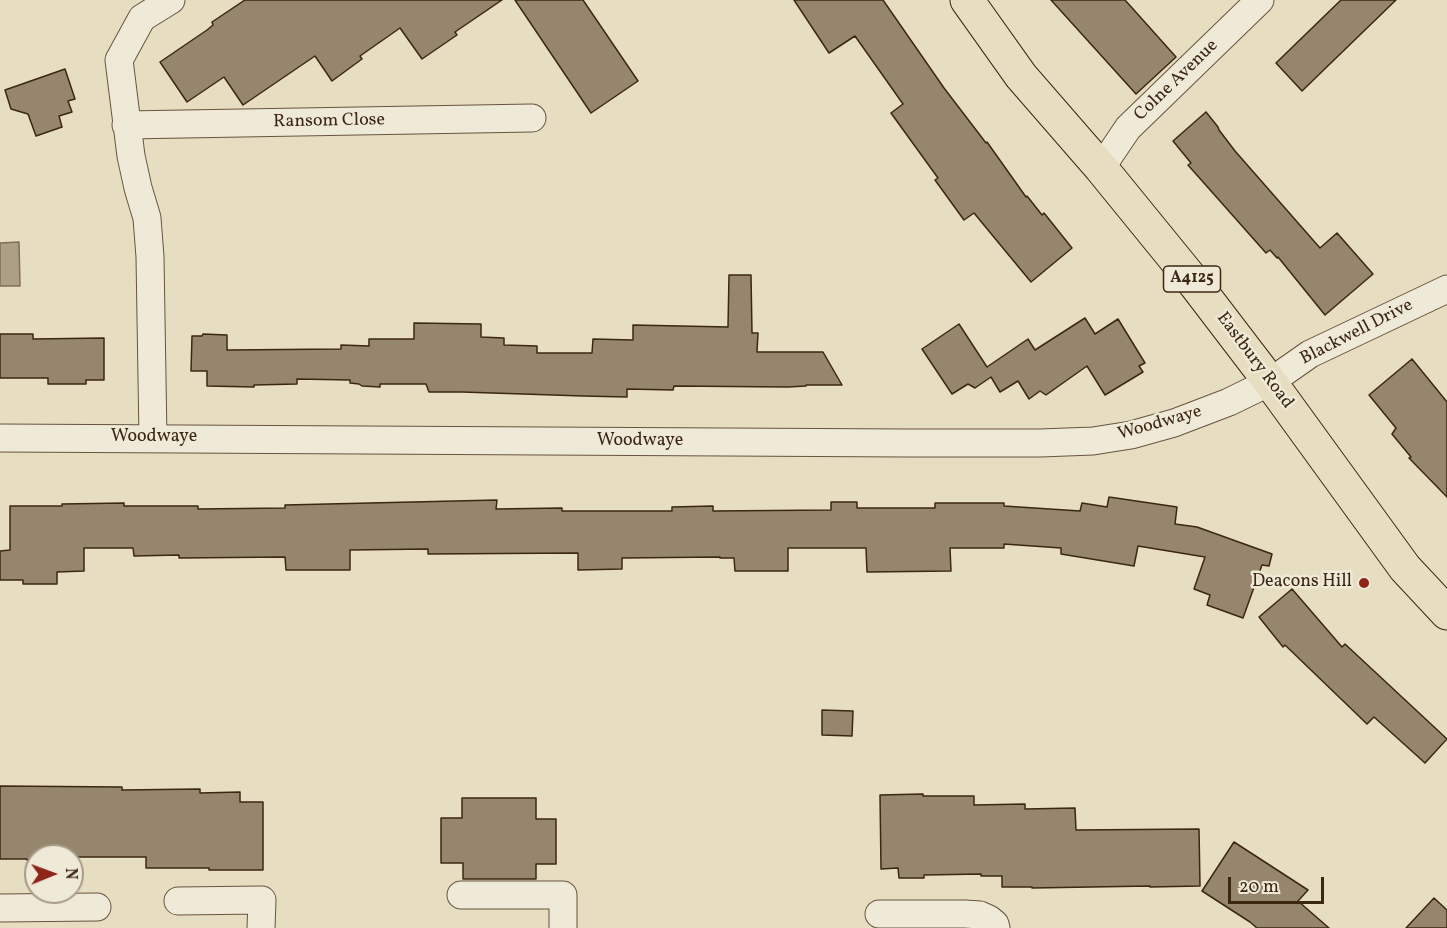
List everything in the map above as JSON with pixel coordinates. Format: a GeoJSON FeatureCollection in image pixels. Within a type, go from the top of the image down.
{"type":"FeatureCollection","features":[{"type":"Feature","properties":{"kind":"main road","name":"Eastbury Road"},"geometry":{"type":"LineString","coordinates":[[967,0],[1021,76],[1173,255],[1270,382],[1405,568],[1447,613]]}},
{"type":"Feature","properties":{"kind":"street"},"geometry":{"type":"LineString","coordinates":[[153,438],[150,257],[147,218],[135,177],[119,60],[142,18],[171,0]]}},
{"type":"Feature","properties":{"kind":"street","name":"Colne Avenue"},"geometry":{"type":"LineString","coordinates":[[1101,168],[1128,128],[1260,0]]}},
{"type":"Feature","properties":{"kind":"street","name":"Ransom Close"},"geometry":{"type":"LineString","coordinates":[[126,124],[532,118]]}},
{"type":"Feature","properties":{"kind":"street","name":"Blackwell Drive"},"geometry":{"type":"LineString","coordinates":[[1270,382],[1310,354],[1447,289]]}},
{"type":"Feature","properties":{"kind":"street","name":"Woodwaye"},"geometry":{"type":"LineString","coordinates":[[0,438],[974,443],[1093,441],[1131,435],[1174,423],[1229,402],[1270,382]]}},
{"type":"Feature","properties":{"kind":"street"},"geometry":{"type":"LineString","coordinates":[[461,895],[563,895],[563,928]]}},
{"type":"Feature","properties":{"kind":"street"},"geometry":{"type":"LineString","coordinates":[[178,901],[262,900],[261,928]]}},
{"type":"Feature","properties":{"kind":"street"},"geometry":{"type":"LineString","coordinates":[[0,908],[97,907]]}},
{"type":"Feature","properties":{"kind":"street"},"geometry":{"type":"LineString","coordinates":[[879,914],[980,915],[989,919],[996,928]]}},
{"type":"Feature","properties":{"kind":"shaded area"},"geometry":{"type":"Polygon","coordinates":[[[19,242],[20,286],[0,286],[0,243],[19,242]]]}},
{"type":"Feature","properties":{"kind":"building"},"geometry":{"type":"Polygon","coordinates":[[[245,0],[502,0],[455,32],[457,35],[422,59],[400,28],[360,56],[362,59],[332,81],[315,56],[243,105],[224,77],[187,102],[160,62],[207,30],[213,25],[212,22],[245,0]]]}},
{"type":"Feature","properties":{"kind":"building"},"geometry":{"type":"Polygon","coordinates":[[[515,0],[583,0],[638,81],[591,113],[515,0]]]}},
{"type":"Feature","properties":{"kind":"building"},"geometry":{"type":"Polygon","coordinates":[[[794,0],[883,0],[944,88],[987,142],[1026,197],[1042,215],[1044,213],[1072,248],[1031,282],[974,213],[964,220],[935,180],[938,178],[891,113],[903,104],[855,36],[829,53],[794,0]]]}},
{"type":"Feature","properties":{"kind":"building"},"geometry":{"type":"Polygon","coordinates":[[[1051,0],[1125,0],[1176,57],[1136,94],[1051,0]]]}},
{"type":"Feature","properties":{"kind":"building"},"geometry":{"type":"Polygon","coordinates":[[[1341,0],[1396,0],[1302,91],[1276,63],[1341,0]]]}},
{"type":"Feature","properties":{"kind":"building"},"geometry":{"type":"Polygon","coordinates":[[[65,69],[75,99],[68,101],[72,112],[59,116],[62,127],[36,136],[28,114],[11,109],[5,90],[65,69]]]}},
{"type":"Feature","properties":{"kind":"building"},"geometry":{"type":"Polygon","coordinates":[[[1206,112],[1235,151],[1320,248],[1337,233],[1373,274],[1325,315],[1278,257],[1270,250],[1266,253],[1188,165],[1191,163],[1173,141],[1206,112]]]}},
{"type":"Feature","properties":{"kind":"building"},"geometry":{"type":"Polygon","coordinates":[[[729,275],[751,275],[752,333],[758,333],[757,352],[823,352],[842,385],[674,386],[673,390],[627,389],[627,397],[429,392],[426,384],[380,384],[380,387],[362,386],[350,383],[350,380],[297,379],[297,384],[254,385],[254,387],[207,386],[207,371],[191,371],[192,336],[227,335],[227,350],[341,349],[341,345],[369,346],[369,339],[414,339],[414,323],[481,324],[481,337],[504,338],[504,345],[537,346],[537,353],[592,353],[593,339],[633,340],[633,325],[728,327],[729,275]]]}},
{"type":"Feature","properties":{"kind":"building"},"geometry":{"type":"Polygon","coordinates":[[[1085,318],[1095,334],[1118,319],[1145,363],[1139,366],[1143,372],[1105,395],[1087,366],[1046,395],[1040,391],[1029,399],[1018,381],[1000,392],[991,377],[975,388],[968,384],[952,394],[922,349],[959,324],[987,367],[1028,339],[1035,350],[1085,318]]]}},
{"type":"Feature","properties":{"kind":"building"},"geometry":{"type":"Polygon","coordinates":[[[0,334],[33,334],[33,339],[104,338],[104,380],[86,380],[86,384],[48,384],[48,378],[0,378],[0,334]]]}},
{"type":"Feature","properties":{"kind":"building"},"geometry":{"type":"Polygon","coordinates":[[[1412,359],[1447,402],[1447,497],[1409,458],[1411,457],[1392,434],[1396,428],[1369,395],[1412,359]]]}},
{"type":"Feature","properties":{"kind":"building"},"geometry":{"type":"Polygon","coordinates":[[[1109,497],[1177,507],[1175,524],[1197,527],[1272,554],[1269,566],[1262,565],[1243,618],[1207,605],[1210,595],[1194,589],[1205,557],[1138,546],[1134,566],[1061,554],[1061,548],[1004,544],[1004,548],[950,548],[951,571],[867,572],[866,548],[788,548],[788,571],[735,571],[734,558],[622,558],[622,569],[578,570],[578,553],[428,554],[428,549],[350,550],[350,570],[286,570],[285,557],[134,556],[133,548],[84,548],[84,571],[57,572],[57,584],[23,584],[23,580],[0,580],[0,551],[10,550],[10,506],[124,503],[124,506],[198,506],[198,509],[285,508],[285,505],[497,500],[496,509],[562,508],[562,511],[672,511],[672,507],[713,506],[713,511],[831,510],[831,502],[857,502],[857,508],[935,508],[935,503],[1004,503],[1004,506],[1080,511],[1082,503],[1107,507],[1109,497]]]}},
{"type":"Feature","properties":{"kind":"building"},"geometry":{"type":"Polygon","coordinates":[[[1292,589],[1342,647],[1345,644],[1447,739],[1425,763],[1374,717],[1367,724],[1285,645],[1283,647],[1259,617],[1292,589]]]}},
{"type":"Feature","properties":{"kind":"building"},"geometry":{"type":"Polygon","coordinates":[[[822,710],[853,711],[852,736],[822,735],[822,710]]]}},
{"type":"Feature","properties":{"kind":"building"},"geometry":{"type":"Polygon","coordinates":[[[0,786],[122,787],[122,790],[200,789],[200,793],[240,792],[240,802],[263,802],[263,870],[146,868],[146,857],[84,857],[84,844],[24,844],[24,859],[0,859],[0,786]]]}},
{"type":"Feature","properties":{"kind":"building"},"geometry":{"type":"Polygon","coordinates":[[[923,794],[923,796],[974,796],[974,805],[1025,804],[1025,809],[1075,808],[1076,830],[1199,829],[1200,886],[1032,888],[1002,887],[1002,876],[981,876],[981,874],[899,878],[898,868],[881,869],[880,795],[923,794]]]}},
{"type":"Feature","properties":{"kind":"building"},"geometry":{"type":"Polygon","coordinates":[[[462,798],[536,798],[536,819],[556,819],[556,864],[536,864],[536,879],[463,879],[463,863],[441,863],[441,818],[462,818],[462,798]]]}},
{"type":"Feature","properties":{"kind":"building"},"geometry":{"type":"Polygon","coordinates":[[[1234,842],[1308,890],[1298,901],[1329,928],[1257,928],[1202,891],[1234,842]]]}},
{"type":"Feature","properties":{"kind":"building"},"geometry":{"type":"Polygon","coordinates":[[[1434,898],[1447,910],[1447,928],[1406,928],[1434,898]]]}},
{"type":"Feature","properties":{"kind":"place","name":"Deacons Hill"},"geometry":{"type":"Point","coordinates":[1364,583]}}]}
